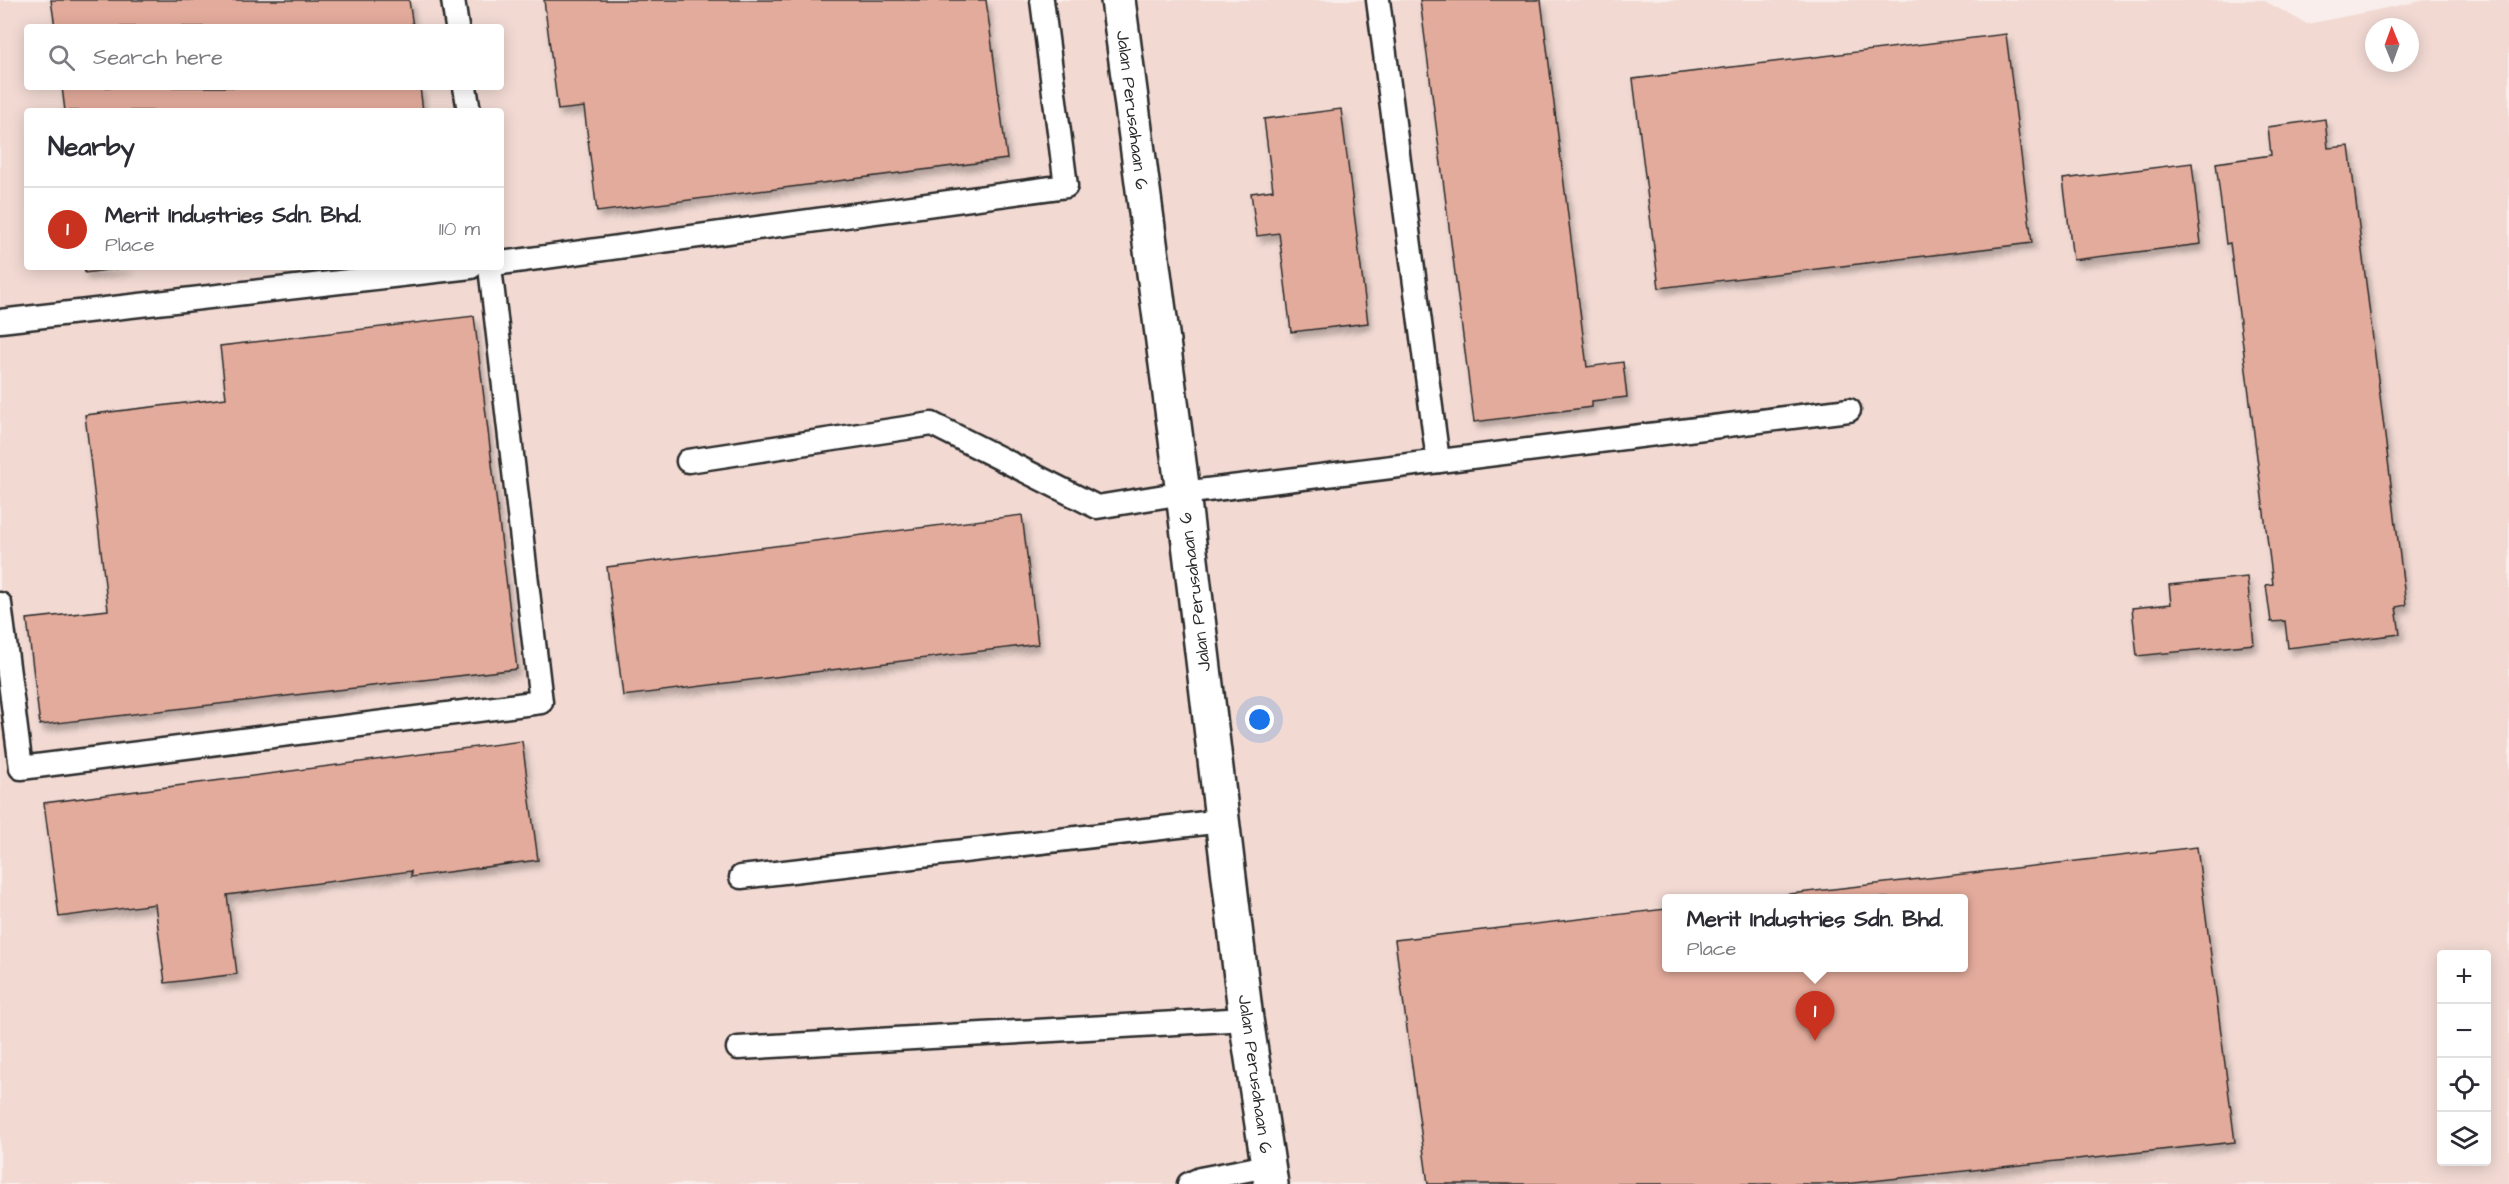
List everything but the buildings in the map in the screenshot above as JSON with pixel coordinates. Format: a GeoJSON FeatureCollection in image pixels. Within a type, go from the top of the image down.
{"type":"FeatureCollection","features":[{"type":"Feature","properties":{"kind":"street","name":"Jalan Perusahaan 6"},"geometry":{"type":"LineString","coordinates":[[1118,0],[1183,493],[1246,1019],[1270,1175]]}},
{"type":"Feature","properties":{"kind":"lane"},"geometry":{"type":"LineString","coordinates":[[453,0],[457,24]]}},
{"type":"Feature","properties":{"kind":"lane"},"geometry":{"type":"LineString","coordinates":[[504,263],[1066,186],[1042,0]]}},
{"type":"Feature","properties":{"kind":"lane"},"geometry":{"type":"LineString","coordinates":[[1378,0],[1438,461]]}},
{"type":"Feature","properties":{"kind":"lane"},"geometry":{"type":"LineString","coordinates":[[466,90],[468,108]]}},
{"type":"Feature","properties":{"kind":"lane"},"geometry":{"type":"LineString","coordinates":[[0,321],[445,270]]}},
{"type":"Feature","properties":{"kind":"lane"},"geometry":{"type":"LineString","coordinates":[[0,604],[21,768],[541,702],[490,270]]}},
{"type":"Feature","properties":{"kind":"lane"},"geometry":{"type":"LineString","coordinates":[[688,460],[932,424],[1097,507],[1183,493],[1849,410]]}},
{"type":"Feature","properties":{"kind":"lane"},"geometry":{"type":"LineString","coordinates":[[741,877],[1222,821]]}},
{"type":"Feature","properties":{"kind":"lane"},"geometry":{"type":"LineString","coordinates":[[738,1048],[1246,1019]]}},
{"type":"Feature","properties":{"kind":"lane"},"geometry":{"type":"LineString","coordinates":[[1189,1184],[1200,1179],[1270,1175]]}},
{"type":"Feature","properties":{"kind":"shaded area"},"geometry":{"type":"Polygon","coordinates":[[[0,0],[2263,0],[2307,24],[2426,0],[2509,0],[2509,1184],[0,1184],[0,0]]]}},
{"type":"Feature","properties":{"kind":"place","name":"Merit Industries Sdn. Bhd."},"geometry":{"type":"Point","coordinates":[1815,1041]}}]}
